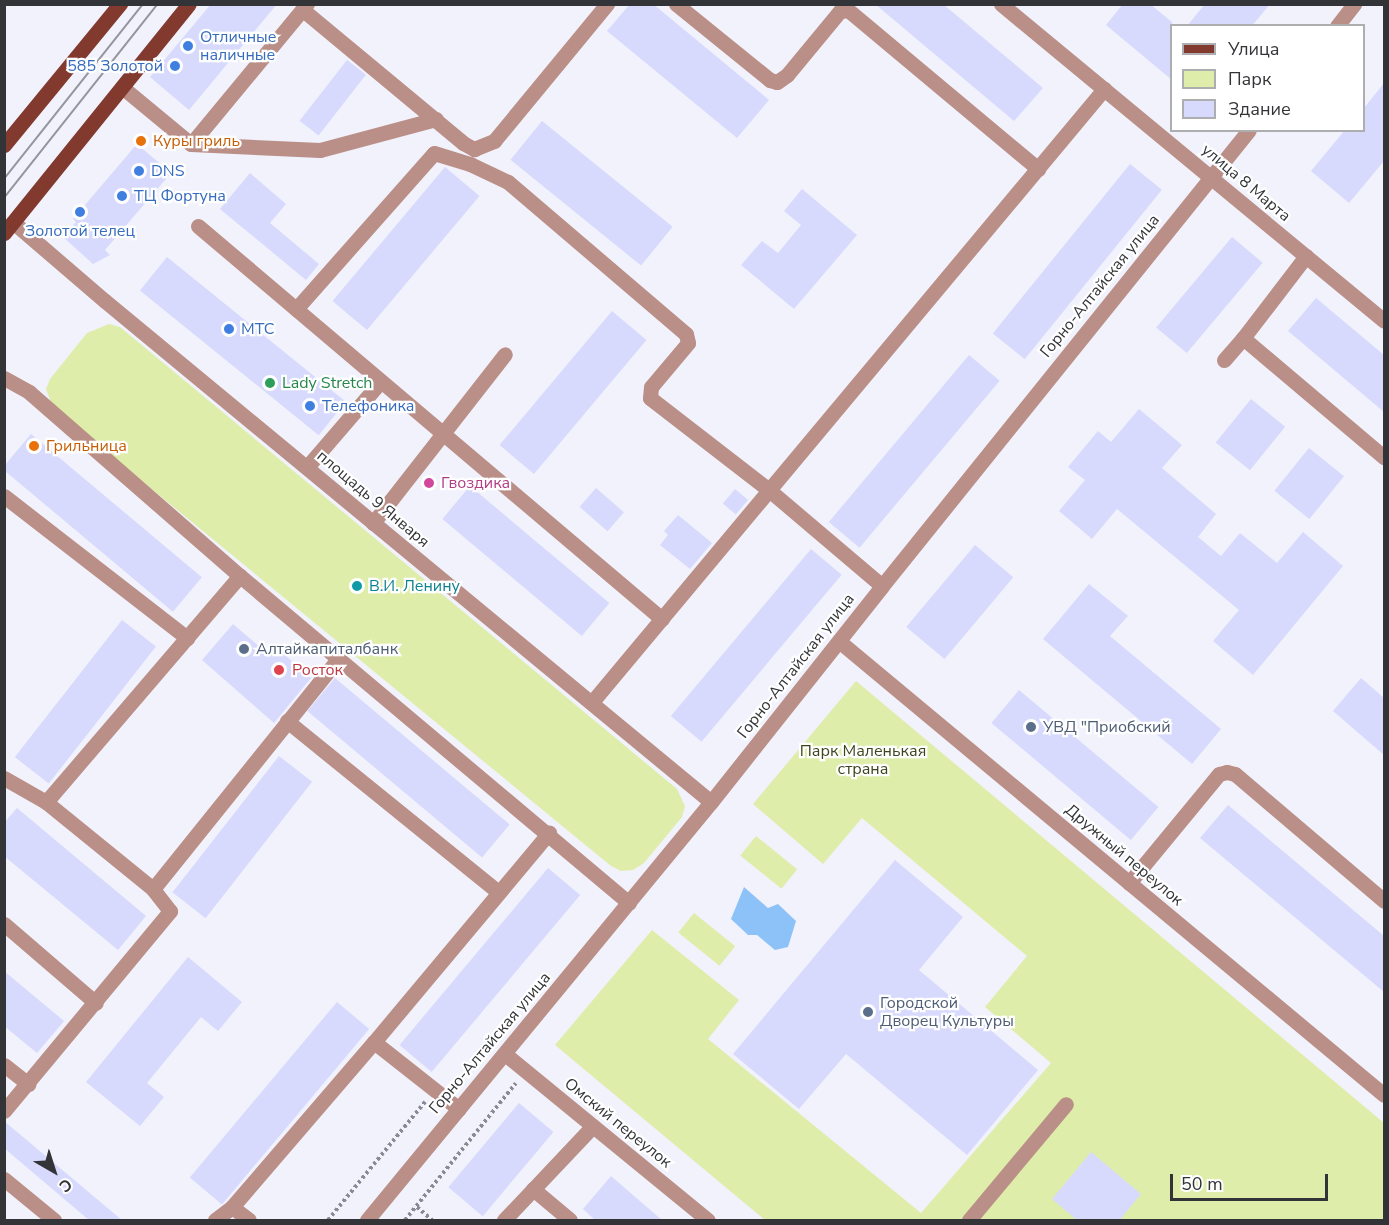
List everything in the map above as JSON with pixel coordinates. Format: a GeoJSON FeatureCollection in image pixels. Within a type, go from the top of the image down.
{"type":"FeatureCollection","features":[{"type":"Feature","properties":{"kind":"main road"},"geometry":{"type":"LineString","coordinates":[[4,145],[120,4]]}},
{"type":"Feature","properties":{"kind":"main road"},"geometry":{"type":"LineString","coordinates":[[9,227],[189,4]]}},
{"type":"Feature","properties":{"kind":"street"},"geometry":{"type":"LineString","coordinates":[[191,144],[305,7],[463,143],[474,149],[494,141],[607,4]]}},
{"type":"Feature","properties":{"kind":"street"},"geometry":{"type":"LineString","coordinates":[[676,4],[770,80],[777,81],[787,75],[840,11],[849,10],[1038,169]]}},
{"type":"Feature","properties":{"kind":"street","name":"улица 8 Марта"},"geometry":{"type":"LineString","coordinates":[[1001,4],[1384,321]]}},
{"type":"Feature","properties":{"kind":"street"},"geometry":{"type":"LineString","coordinates":[[1339,24],[1354,4]]}},
{"type":"Feature","properties":{"kind":"street"},"geometry":{"type":"LineString","coordinates":[[122,87],[191,144],[320,150],[436,118]]}},
{"type":"Feature","properties":{"kind":"street"},"geometry":{"type":"LineString","coordinates":[[592,702],[1104,90]]}},
{"type":"Feature","properties":{"kind":"street","name":"Горно-Алтайская улица"},"geometry":{"type":"LineString","coordinates":[[367,1221],[630,903],[1247,132]]}},
{"type":"Feature","properties":{"kind":"street"},"geometry":{"type":"LineString","coordinates":[[296,309],[434,153],[470,164],[508,182],[686,334],[688,343],[651,387],[650,398],[770,490],[882,586]]}},
{"type":"Feature","properties":{"kind":"street"},"geometry":{"type":"LineString","coordinates":[[198,226],[662,619]]}},
{"type":"Feature","properties":{"kind":"street","name":"площадь 9 Января"},"geometry":{"type":"LineString","coordinates":[[9,227],[114,309],[307,467],[711,802]]}},
{"type":"Feature","properties":{"kind":"street"},"geometry":{"type":"LineString","coordinates":[[1224,360],[1306,256]]}},
{"type":"Feature","properties":{"kind":"street"},"geometry":{"type":"LineString","coordinates":[[1243,338],[1384,457]]}},
{"type":"Feature","properties":{"kind":"street"},"geometry":{"type":"LineString","coordinates":[[373,523],[505,354]]}},
{"type":"Feature","properties":{"kind":"street"},"geometry":{"type":"LineString","coordinates":[[307,467],[380,382]]}},
{"type":"Feature","properties":{"kind":"street"},"geometry":{"type":"LineString","coordinates":[[6,384],[29,392],[240,576],[630,903]]}},
{"type":"Feature","properties":{"kind":"street"},"geometry":{"type":"LineString","coordinates":[[4,496],[187,638]]}},
{"type":"Feature","properties":{"kind":"street"},"geometry":{"type":"LineString","coordinates":[[46,802],[240,576]]}},
{"type":"Feature","properties":{"kind":"street","name":"Дружный переулок"},"geometry":{"type":"LineString","coordinates":[[840,642],[1384,1095]]}},
{"type":"Feature","properties":{"kind":"street"},"geometry":{"type":"LineString","coordinates":[[153,890],[338,659]]}},
{"type":"Feature","properties":{"kind":"street"},"geometry":{"type":"LineString","coordinates":[[287,721],[498,892]]}},
{"type":"Feature","properties":{"kind":"street"},"geometry":{"type":"LineString","coordinates":[[1129,883],[1219,774],[1227,772],[1235,774],[1384,901]]}},
{"type":"Feature","properties":{"kind":"street"},"geometry":{"type":"LineString","coordinates":[[4,778],[46,802],[153,890],[170,911],[96,1003],[4,1111]]}},
{"type":"Feature","properties":{"kind":"street"},"geometry":{"type":"LineString","coordinates":[[215,1221],[232,1207],[549,833]]}},
{"type":"Feature","properties":{"kind":"street"},"geometry":{"type":"LineString","coordinates":[[4,924],[96,1003]]}},
{"type":"Feature","properties":{"kind":"street"},"geometry":{"type":"LineString","coordinates":[[374,1042],[459,1109]]}},
{"type":"Feature","properties":{"kind":"street","name":"Омский переулок"},"geometry":{"type":"LineString","coordinates":[[505,1054],[708,1221]]}},
{"type":"Feature","properties":{"kind":"street"},"geometry":{"type":"LineString","coordinates":[[4,1065],[28,1084]]}},
{"type":"Feature","properties":{"kind":"street"},"geometry":{"type":"LineString","coordinates":[[969,1221],[1066,1104]]}},
{"type":"Feature","properties":{"kind":"street"},"geometry":{"type":"LineString","coordinates":[[504,1221],[593,1126]]}},
{"type":"Feature","properties":{"kind":"street"},"geometry":{"type":"LineString","coordinates":[[4,1179],[54,1221]]}},
{"type":"Feature","properties":{"kind":"street"},"geometry":{"type":"LineString","coordinates":[[533,1189],[570,1221]]}},
{"type":"Feature","properties":{"kind":"street"},"geometry":{"type":"LineString","coordinates":[[232,1207],[249,1221]]}},
{"type":"Feature","properties":{"kind":"path"},"geometry":{"type":"LineString","coordinates":[[405,1221],[526,1071]]}},
{"type":"Feature","properties":{"kind":"path"},"geometry":{"type":"LineString","coordinates":[[328,1221],[435,1090]]}},
{"type":"Feature","properties":{"kind":"path"},"geometry":{"type":"LineString","coordinates":[[417,1207],[432,1221]]}},
{"type":"Feature","properties":{"kind":"green space"},"geometry":{"type":"Polygon","coordinates":[[[109,324],[120,327],[677,789],[685,806],[682,817],[644,863],[633,870],[621,871],[611,866],[53,408],[46,389],[50,379],[87,333],[109,324]]]}},
{"type":"Feature","properties":{"kind":"green space","name":"Парк Маленькая страна"},"geometry":{"type":"Polygon","coordinates":[[[856,681],[1384,1123],[1384,1220],[765,1220],[555,1045],[652,930],[739,1000],[708,1039],[921,1213],[1051,1063],[985,1007],[1027,956],[862,818],[823,864],[753,804],[856,681]]]}},
{"type":"Feature","properties":{"kind":"green space"},"geometry":{"type":"Polygon","coordinates":[[[756,836],[797,869],[781,889],[740,855],[756,836]]]}},
{"type":"Feature","properties":{"kind":"green space"},"geometry":{"type":"Polygon","coordinates":[[[694,913],[735,946],[719,966],[678,932],[694,913]]]}},
{"type":"Feature","properties":{"kind":"water"},"geometry":{"type":"Polygon","coordinates":[[[744,887],[768,908],[778,904],[796,921],[788,947],[775,950],[757,935],[748,935],[731,919],[744,887]]]}},
{"type":"Feature","properties":{"kind":"building"},"geometry":{"type":"Polygon","coordinates":[[[211,4],[277,4],[189,110],[150,77],[211,4]]]}},
{"type":"Feature","properties":{"kind":"building"},"geometry":{"type":"Polygon","coordinates":[[[630,4],[653,4],[769,100],[737,138],[607,31],[630,4]]]}},
{"type":"Feature","properties":{"kind":"building"},"geometry":{"type":"Polygon","coordinates":[[[875,4],[943,4],[1043,88],[1014,121],[875,4]]]}},
{"type":"Feature","properties":{"kind":"building"},"geometry":{"type":"Polygon","coordinates":[[[1123,4],[1150,4],[1172,22],[1170,24],[1170,78],[1106,25],[1123,4]]]}},
{"type":"Feature","properties":{"kind":"building"},"geometry":{"type":"Polygon","coordinates":[[[1205,4],[1270,4],[1254,24],[1189,24],[1205,4]]]}},
{"type":"Feature","properties":{"kind":"building"},"geometry":{"type":"Polygon","coordinates":[[[347,60],[366,75],[319,135],[300,121],[347,60]]]}},
{"type":"Feature","properties":{"kind":"building"},"geometry":{"type":"Polygon","coordinates":[[[1384,83],[1384,161],[1349,203],[1311,171],[1343,132],[1365,132],[1365,107],[1384,83]]]}},
{"type":"Feature","properties":{"kind":"building"},"geometry":{"type":"Polygon","coordinates":[[[542,121],[673,227],[641,266],[511,160],[542,121]]]}},
{"type":"Feature","properties":{"kind":"building","name":"ТЦ Фортуна"},"geometry":{"type":"Polygon","coordinates":[[[137,144],[171,173],[105,250],[110,255],[93,264],[63,237],[76,222],[73,219],[137,144]]]}},
{"type":"Feature","properties":{"kind":"building"},"geometry":{"type":"Polygon","coordinates":[[[1130,164],[1162,190],[1025,359],[993,333],[1130,164]]]}},
{"type":"Feature","properties":{"kind":"building"},"geometry":{"type":"Polygon","coordinates":[[[445,167],[479,196],[367,330],[333,301],[445,167]]]}},
{"type":"Feature","properties":{"kind":"building"},"geometry":{"type":"Polygon","coordinates":[[[250,173],[286,204],[270,223],[319,264],[306,280],[220,209],[250,173]]]}},
{"type":"Feature","properties":{"kind":"building"},"geometry":{"type":"Polygon","coordinates":[[[802,189],[857,235],[794,309],[741,265],[762,241],[778,253],[801,225],[784,211],[802,189]]]}},
{"type":"Feature","properties":{"kind":"building"},"geometry":{"type":"Polygon","coordinates":[[[1232,237],[1263,263],[1187,353],[1156,327],[1232,237]]]}},
{"type":"Feature","properties":{"kind":"building"},"geometry":{"type":"Polygon","coordinates":[[[167,257],[346,402],[319,435],[140,290],[167,257]]]}},
{"type":"Feature","properties":{"kind":"building"},"geometry":{"type":"Polygon","coordinates":[[[1316,298],[1384,355],[1384,412],[1288,331],[1316,298]]]}},
{"type":"Feature","properties":{"kind":"building"},"geometry":{"type":"Polygon","coordinates":[[[612,311],[646,340],[534,474],[500,445],[612,311]]]}},
{"type":"Feature","properties":{"kind":"building"},"geometry":{"type":"Polygon","coordinates":[[[969,355],[1000,381],[860,548],[829,522],[969,355]]]}},
{"type":"Feature","properties":{"kind":"building"},"geometry":{"type":"Polygon","coordinates":[[[1251,399],[1285,427],[1250,470],[1216,443],[1251,399]]]}},
{"type":"Feature","properties":{"kind":"building"},"geometry":{"type":"Polygon","coordinates":[[[1139,409],[1182,445],[1162,468],[1216,514],[1198,537],[1221,556],[1240,533],[1277,563],[1303,532],[1343,566],[1253,675],[1213,641],[1239,610],[1117,509],[1092,539],[1059,511],[1085,480],[1068,467],[1098,431],[1111,442],[1139,409]]]}},
{"type":"Feature","properties":{"kind":"building"},"geometry":{"type":"Polygon","coordinates":[[[31,434],[202,577],[173,612],[4,470],[4,466],[31,434]]]}},
{"type":"Feature","properties":{"kind":"building"},"geometry":{"type":"Polygon","coordinates":[[[1309,448],[1344,476],[1309,519],[1274,491],[1309,448]]]}},
{"type":"Feature","properties":{"kind":"building"},"geometry":{"type":"Polygon","coordinates":[[[470,486],[609,603],[582,636],[442,519],[470,486]]]}},
{"type":"Feature","properties":{"kind":"building"},"geometry":{"type":"Polygon","coordinates":[[[596,488],[624,512],[608,531],[580,507],[596,488]]]}},
{"type":"Feature","properties":{"kind":"building"},"geometry":{"type":"Polygon","coordinates":[[[735,489],[748,500],[736,514],[723,504],[735,489]]]}},
{"type":"Feature","properties":{"kind":"building"},"geometry":{"type":"Polygon","coordinates":[[[678,515],[712,543],[690,569],[660,545],[668,535],[664,531],[678,515]]]}},
{"type":"Feature","properties":{"kind":"building"},"geometry":{"type":"Polygon","coordinates":[[[975,545],[1013,577],[945,659],[906,627],[975,545]]]}},
{"type":"Feature","properties":{"kind":"building"},"geometry":{"type":"Polygon","coordinates":[[[811,549],[842,575],[702,742],[671,716],[811,549]]]}},
{"type":"Feature","properties":{"kind":"building"},"geometry":{"type":"Polygon","coordinates":[[[1089,584],[1128,616],[1110,636],[1221,729],[1192,764],[1043,639],[1089,584]]]}},
{"type":"Feature","properties":{"kind":"building"},"geometry":{"type":"Polygon","coordinates":[[[122,620],[156,646],[49,784],[15,757],[122,620]]]}},
{"type":"Feature","properties":{"kind":"building"},"geometry":{"type":"Polygon","coordinates":[[[233,624],[269,655],[276,647],[311,678],[274,723],[202,660],[233,624]]]}},
{"type":"Feature","properties":{"kind":"building"},"geometry":{"type":"Polygon","coordinates":[[[335,678],[510,825],[482,857],[307,711],[335,678]]]}},
{"type":"Feature","properties":{"kind":"building"},"geometry":{"type":"Polygon","coordinates":[[[1361,678],[1384,698],[1384,755],[1333,711],[1361,678]]]}},
{"type":"Feature","properties":{"kind":"building"},"geometry":{"type":"Polygon","coordinates":[[[1019,690],[1158,807],[1131,840],[991,723],[1019,690]]]}},
{"type":"Feature","properties":{"kind":"building"},"geometry":{"type":"Polygon","coordinates":[[[279,756],[312,782],[206,918],[172,892],[279,756]]]}},
{"type":"Feature","properties":{"kind":"building"},"geometry":{"type":"Polygon","coordinates":[[[1228,805],[1384,936],[1384,992],[1200,838],[1228,805]]]}},
{"type":"Feature","properties":{"kind":"building"},"geometry":{"type":"Polygon","coordinates":[[[17,808],[146,916],[118,950],[4,856],[4,823],[17,808]]]}},
{"type":"Feature","properties":{"kind":"building","name":"Городской Дворец Культуры"},"geometry":{"type":"Polygon","coordinates":[[[895,860],[963,917],[919,970],[1038,1070],[967,1155],[846,1054],[799,1109],[733,1054],[895,860]]]}},
{"type":"Feature","properties":{"kind":"building"},"geometry":{"type":"Polygon","coordinates":[[[548,868],[580,895],[432,1072],[400,1045],[548,868]]]}},
{"type":"Feature","properties":{"kind":"building"},"geometry":{"type":"Polygon","coordinates":[[[188,957],[242,1002],[218,1031],[201,1017],[147,1083],[164,1097],[140,1126],[86,1082],[188,957]]]}},
{"type":"Feature","properties":{"kind":"building"},"geometry":{"type":"Polygon","coordinates":[[[4,971],[64,1021],[37,1053],[4,1026],[4,971]]]}},
{"type":"Feature","properties":{"kind":"building"},"geometry":{"type":"Polygon","coordinates":[[[337,1002],[369,1029],[222,1204],[190,1177],[337,1002]]]}},
{"type":"Feature","properties":{"kind":"building"},"geometry":{"type":"Polygon","coordinates":[[[519,1103],[553,1132],[483,1216],[448,1187],[519,1103]]]}},
{"type":"Feature","properties":{"kind":"building"},"geometry":{"type":"Polygon","coordinates":[[[4,1121],[123,1221],[90,1221],[4,1148],[4,1121]]]}},
{"type":"Feature","properties":{"kind":"building"},"geometry":{"type":"Polygon","coordinates":[[[1091,1152],[1141,1194],[1119,1221],[1078,1221],[1052,1199],[1091,1152]]]}},
{"type":"Feature","properties":{"kind":"building"},"geometry":{"type":"Polygon","coordinates":[[[611,1176],[663,1221],[596,1221],[583,1209],[611,1176]]]}},
{"type":"Feature","properties":{"kind":"tram line"},"geometry":{"type":"LineString","coordinates":[[4,179],[143,4]]}},
{"type":"Feature","properties":{"kind":"tram line"},"geometry":{"type":"LineString","coordinates":[[4,198],[158,4]]}},
{"type":"Feature","properties":{"kind":"place","name":"Отличные наличные"},"geometry":{"type":"Point","coordinates":[188,46]}},
{"type":"Feature","properties":{"kind":"place","name":"585 Золотой"},"geometry":{"type":"Point","coordinates":[175,66]}},
{"type":"Feature","properties":{"kind":"place","name":"Куры гриль"},"geometry":{"type":"Point","coordinates":[141,141]}},
{"type":"Feature","properties":{"kind":"place","name":"DNS"},"geometry":{"type":"Point","coordinates":[139,171]}},
{"type":"Feature","properties":{"kind":"place","name":"ТЦ Фортуна"},"geometry":{"type":"Point","coordinates":[122,196]}},
{"type":"Feature","properties":{"kind":"place","name":"Золотой телец"},"geometry":{"type":"Point","coordinates":[80,212]}},
{"type":"Feature","properties":{"kind":"place","name":"МТС"},"geometry":{"type":"Point","coordinates":[229,329]}},
{"type":"Feature","properties":{"kind":"place","name":"Lady Stretch"},"geometry":{"type":"Point","coordinates":[270,383]}},
{"type":"Feature","properties":{"kind":"place","name":"Телефоника"},"geometry":{"type":"Point","coordinates":[310,406]}},
{"type":"Feature","properties":{"kind":"place","name":"Грильница"},"geometry":{"type":"Point","coordinates":[34,446]}},
{"type":"Feature","properties":{"kind":"place","name":"Гвоздика"},"geometry":{"type":"Point","coordinates":[429,483]}},
{"type":"Feature","properties":{"kind":"place","name":"В.И. Ленину"},"geometry":{"type":"Point","coordinates":[357,586]}},
{"type":"Feature","properties":{"kind":"place","name":"Алтайкапиталбанк"},"geometry":{"type":"Point","coordinates":[244,649]}},
{"type":"Feature","properties":{"kind":"place","name":"Росток"},"geometry":{"type":"Point","coordinates":[279,670]}},
{"type":"Feature","properties":{"kind":"place","name":"УВД \"Приобский"},"geometry":{"type":"Point","coordinates":[1031,727]}},
{"type":"Feature","properties":{"kind":"place","name":"Городской Дворец Культуры"},"geometry":{"type":"Point","coordinates":[868,1012]}}]}
